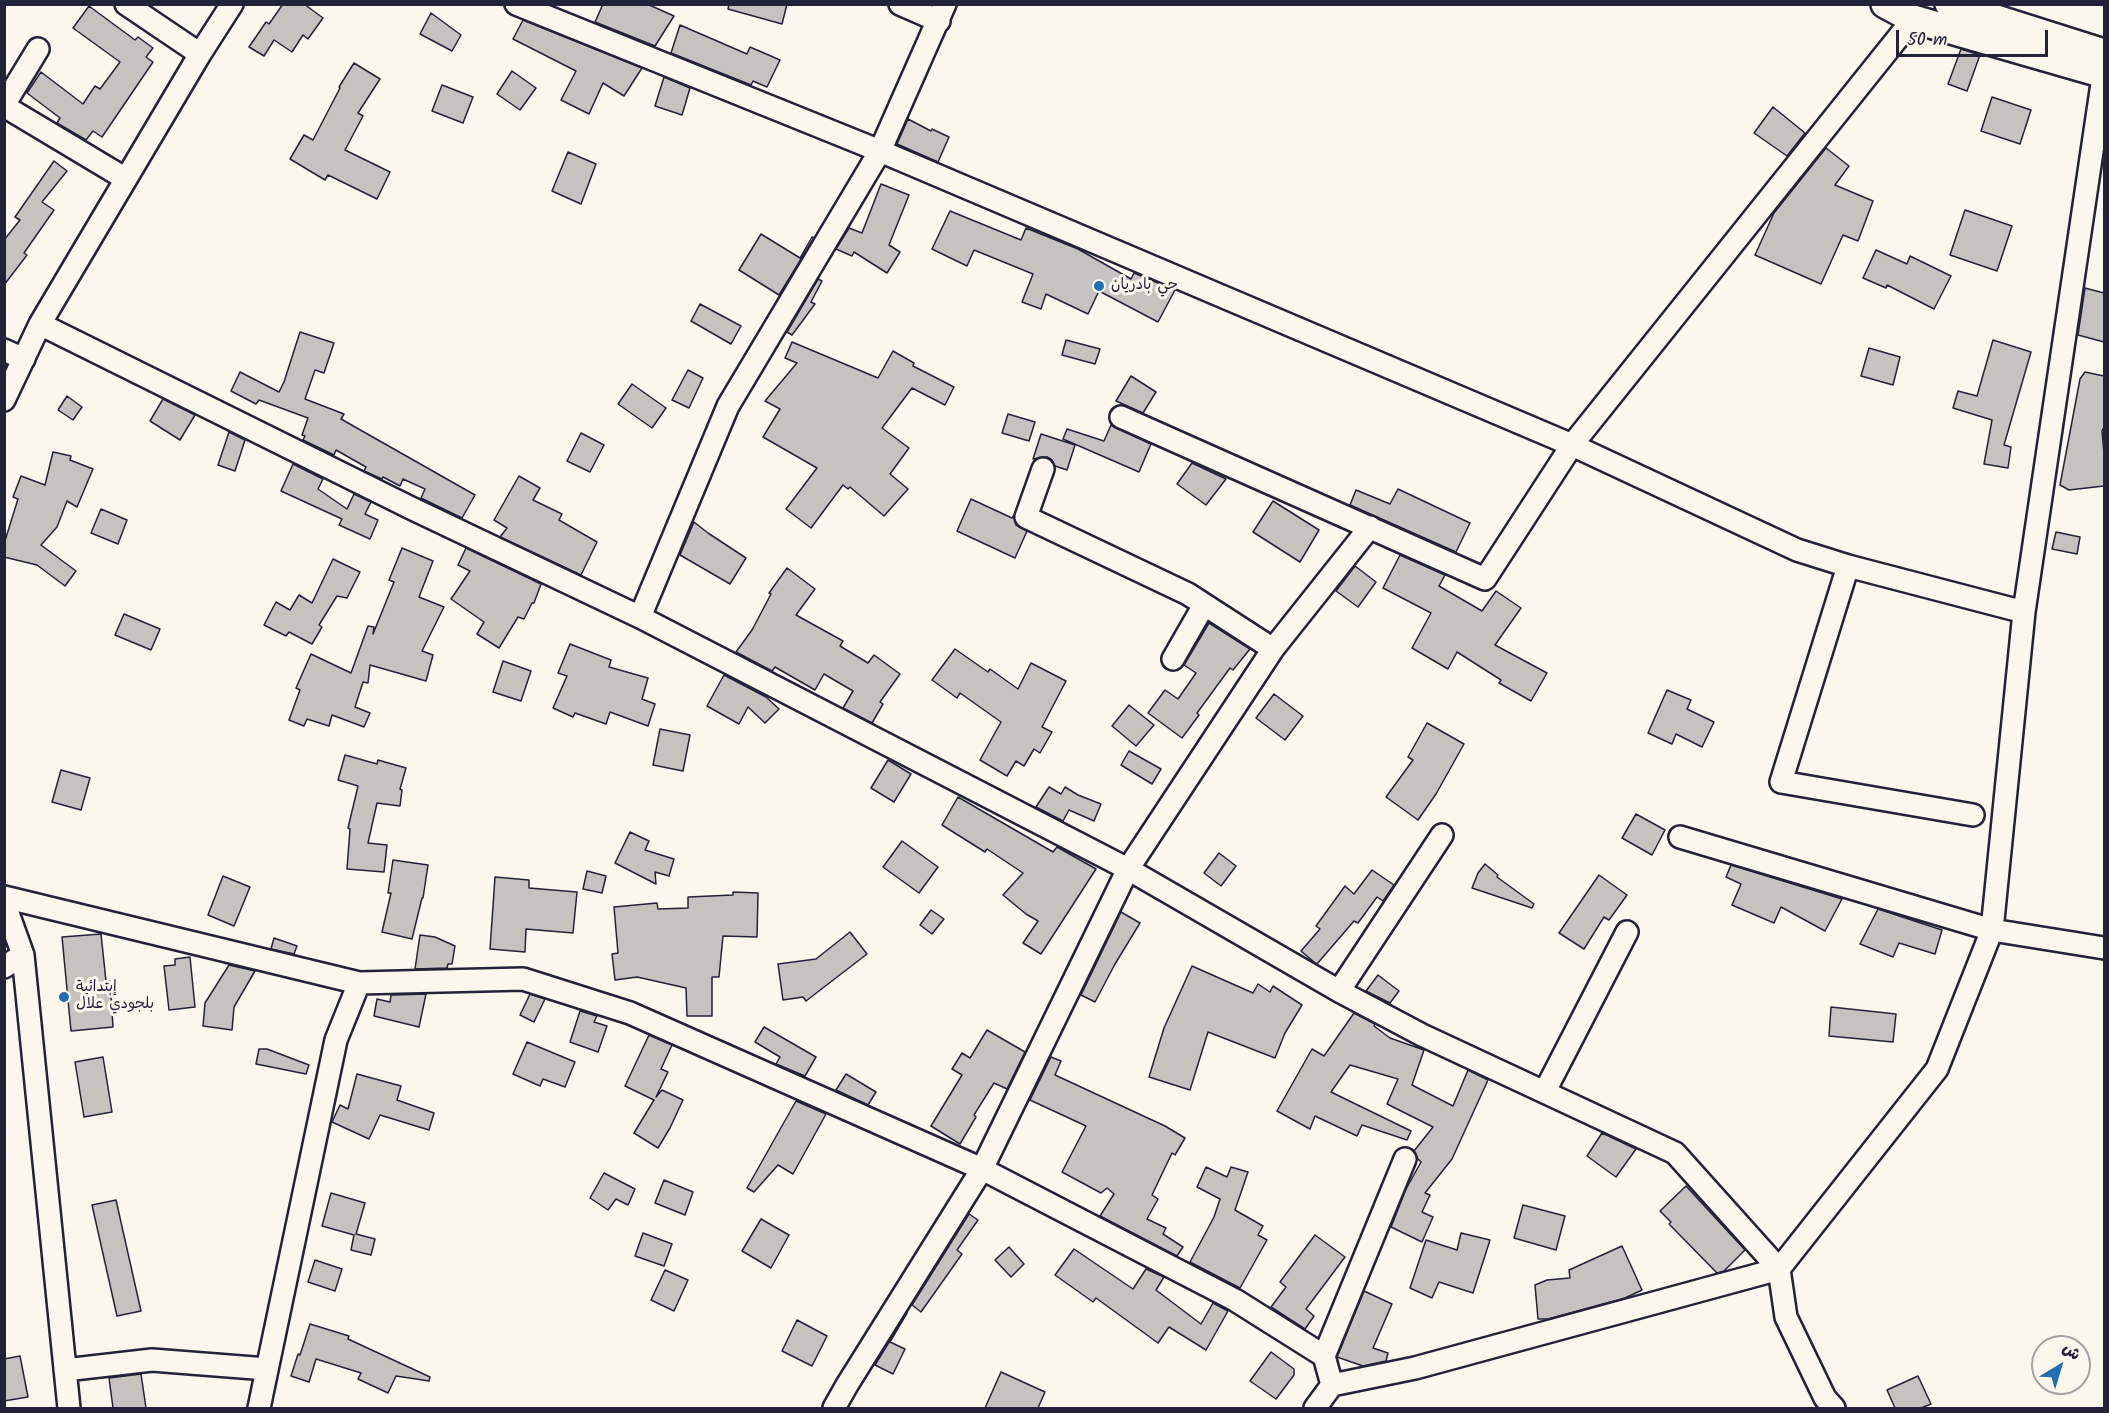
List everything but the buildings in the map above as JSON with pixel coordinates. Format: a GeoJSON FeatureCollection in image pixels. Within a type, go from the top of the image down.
{"type":"FeatureCollection","features":[{"type":"Feature","properties":{"kind":"street"},"geometry":{"type":"LineString","coordinates":[[126,4],[200,54]]}},
{"type":"Feature","properties":{"kind":"street"},"geometry":{"type":"LineString","coordinates":[[4,400],[40,324],[232,4]]}},
{"type":"Feature","properties":{"kind":"street"},"geometry":{"type":"LineString","coordinates":[[516,4],[880,151],[1572,445],[1797,550],[1848,566],[2024,612]]}},
{"type":"Feature","properties":{"kind":"street"},"geometry":{"type":"LineString","coordinates":[[640,617],[728,406],[880,151],[942,13],[900,4]]}},
{"type":"Feature","properties":{"kind":"street"},"geometry":{"type":"LineString","coordinates":[[1885,4],[1913,19],[2104,68]]}},
{"type":"Feature","properties":{"kind":"street"},"geometry":{"type":"LineString","coordinates":[[1949,4],[2104,68]]}},
{"type":"Feature","properties":{"kind":"street"},"geometry":{"type":"LineString","coordinates":[[1121,417],[1485,579],[1572,445],[1913,19]]}},
{"type":"Feature","properties":{"kind":"street"},"geometry":{"type":"LineString","coordinates":[[38,49],[4,106],[126,179]]}},
{"type":"Feature","properties":{"kind":"street"},"geometry":{"type":"LineString","coordinates":[[1315,1408],[1332,1385],[1415,1368],[1779,1269],[1937,1069],[1992,930],[2024,612],[2104,68]]}},
{"type":"Feature","properties":{"kind":"street"},"geometry":{"type":"LineString","coordinates":[[40,324],[413,509],[640,617],[1128,869],[1339,991],[1422,1035],[1675,1153],[1779,1269],[1786,1317],[1824,1398],[1834,1408]]}},
{"type":"Feature","properties":{"kind":"street"},"geometry":{"type":"LineString","coordinates":[[4,350],[24,359]]}},
{"type":"Feature","properties":{"kind":"street"},"geometry":{"type":"LineString","coordinates":[[1043,469],[1026,517],[1156,578],[1204,605],[1273,649]]}},
{"type":"Feature","properties":{"kind":"street"},"geometry":{"type":"LineString","coordinates":[[834,1408],[982,1169],[1128,869],[1273,649],[1370,527]]}},
{"type":"Feature","properties":{"kind":"street"},"geometry":{"type":"LineString","coordinates":[[1848,566],[1781,782],[1973,815]]}},
{"type":"Feature","properties":{"kind":"street"},"geometry":{"type":"LineString","coordinates":[[1173,659],[1204,605]]}},
{"type":"Feature","properties":{"kind":"street"},"geometry":{"type":"LineString","coordinates":[[1339,991],[1442,835]]}},
{"type":"Feature","properties":{"kind":"street"},"geometry":{"type":"LineString","coordinates":[[1680,837],[1992,930],[2104,948]]}},
{"type":"Feature","properties":{"kind":"street"},"geometry":{"type":"LineString","coordinates":[[4,897],[359,983],[523,979],[630,1013],[982,1169],[1235,1300],[1324,1356]]}},
{"type":"Feature","properties":{"kind":"street"},"geometry":{"type":"LineString","coordinates":[[4,902],[23,955],[69,1408]]}},
{"type":"Feature","properties":{"kind":"street"},"geometry":{"type":"LineString","coordinates":[[1545,1091],[1627,932]]}},
{"type":"Feature","properties":{"kind":"street"},"geometry":{"type":"LineString","coordinates":[[4,967],[23,955]]}},
{"type":"Feature","properties":{"kind":"street"},"geometry":{"type":"LineString","coordinates":[[259,1408],[336,1041],[359,983]]}},
{"type":"Feature","properties":{"kind":"street"},"geometry":{"type":"LineString","coordinates":[[1332,1385],[1324,1356],[1405,1159]]}},
{"type":"Feature","properties":{"kind":"street"},"geometry":{"type":"LineString","coordinates":[[65,1370],[152,1360],[267,1369]]}},
{"type":"Feature","properties":{"kind":"place","name":"حي بادريان"},"geometry":{"type":"Point","coordinates":[1099,286]}},
{"type":"Feature","properties":{"kind":"place","name":"إبتدائية بلجودي علال"},"geometry":{"type":"Point","coordinates":[64,997]}}]}
